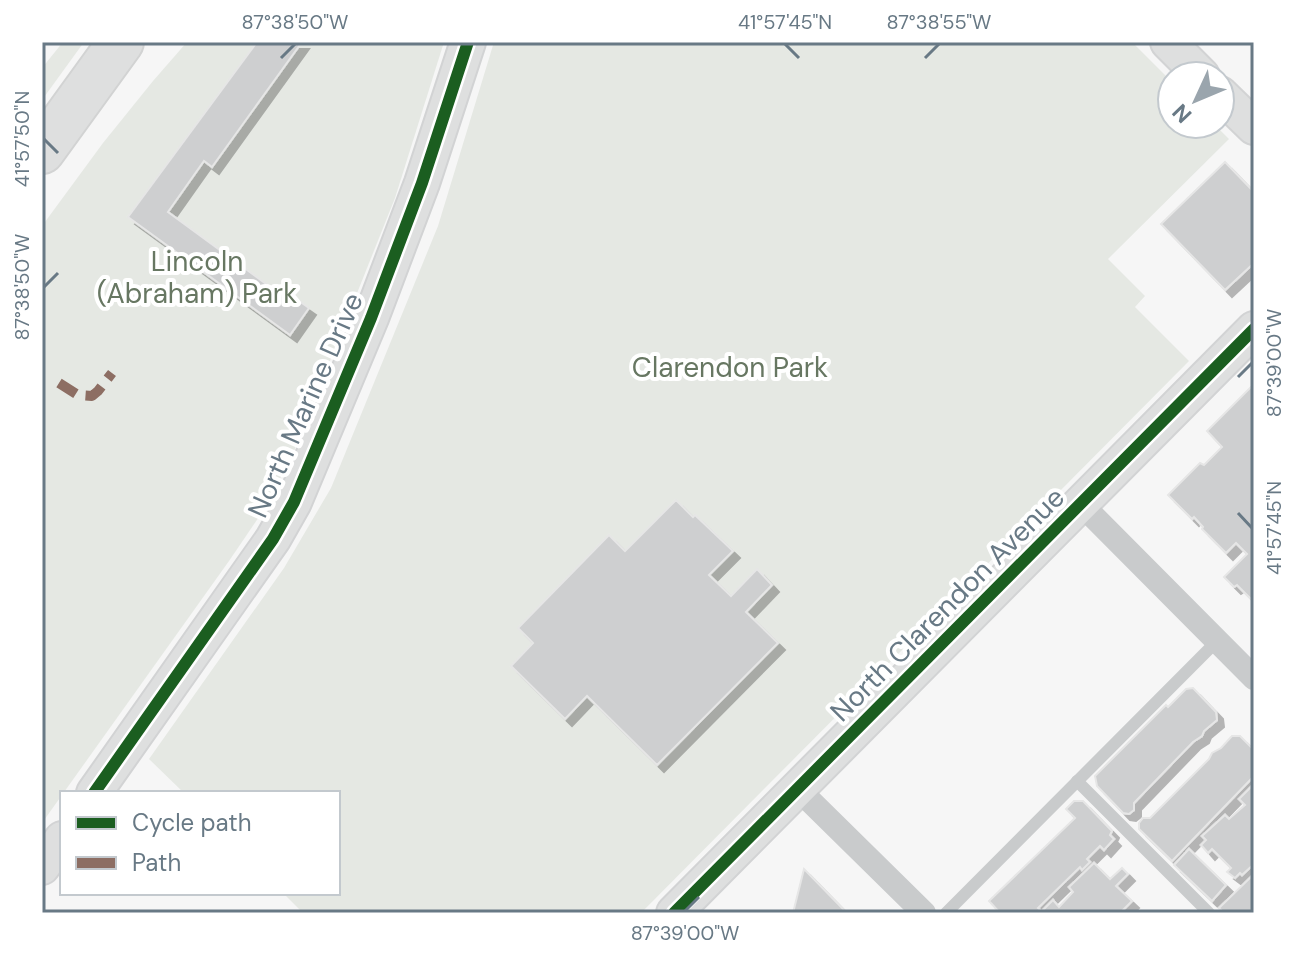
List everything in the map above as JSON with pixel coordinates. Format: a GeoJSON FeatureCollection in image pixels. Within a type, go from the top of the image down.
{"type":"FeatureCollection","features":[{"type":"Feature","properties":{"kind":"highway"},"geometry":{"type":"LineString","coordinates":[[42,151],[121,42]]}},
{"type":"Feature","properties":{"kind":"highway"},"geometry":{"type":"LineString","coordinates":[[91,83],[154,42]]}},
{"type":"Feature","properties":{"kind":"street","name":"North Marine Drive"},"geometry":{"type":"LineString","coordinates":[[95,791],[273,539],[294,502],[371,318],[412,210],[468,42]]}},
{"type":"Feature","properties":{"kind":"street"},"geometry":{"type":"LineString","coordinates":[[1168,42],[1186,60]]}},
{"type":"Feature","properties":{"kind":"street"},"geometry":{"type":"LineString","coordinates":[[1236,110],[1254,127]]}},
{"type":"Feature","properties":{"kind":"street","name":"North Clarendon Avenue"},"geometry":{"type":"LineString","coordinates":[[674,913],[1254,329]]}},
{"type":"Feature","properties":{"kind":"street"},"geometry":{"type":"LineString","coordinates":[[1081,504],[1254,678]]}},
{"type":"Feature","properties":{"kind":"street"},"geometry":{"type":"LineString","coordinates":[[798,789],[924,913]]}},
{"type":"Feature","properties":{"kind":"street"},"geometry":{"type":"LineString","coordinates":[[42,867],[60,842]]}},
{"type":"Feature","properties":{"kind":"lane"},"geometry":{"type":"LineString","coordinates":[[946,913],[1217,641]]}},
{"type":"Feature","properties":{"kind":"lane"},"geometry":{"type":"LineString","coordinates":[[1077,781],[1209,913]]}},
{"type":"Feature","properties":{"kind":"green space"},"geometry":{"type":"Polygon","coordinates":[[[63,42],[84,42],[42,100],[42,68],[63,42]]]}},
{"type":"Feature","properties":{"kind":"green space","name":"Lincoln (Abraham) Park"},"geometry":{"type":"Polygon","coordinates":[[[187,42],[444,42],[395,198],[292,456],[263,511],[229,561],[65,791],[60,791],[60,798],[42,823],[42,226],[153,81],[187,42]]]}},
{"type":"Feature","properties":{"kind":"green space","name":"Clarendon Park"},"geometry":{"type":"Polygon","coordinates":[[[494,42],[1132,42],[1156,66],[1156,140],[1228,140],[1108,259],[1145,296],[1135,307],[1189,361],[641,913],[303,913],[285,895],[340,895],[340,791],[182,791],[149,759],[284,568],[331,488],[438,226],[494,42]]]}},
{"type":"Feature","properties":{"kind":"building"},"geometry":{"type":"Polygon","coordinates":[[[257,42],[302,42],[212,167],[204,161],[168,212],[288,300],[292,296],[309,308],[290,335],[128,217],[257,42]]]}},
{"type":"Feature","properties":{"kind":"building"},"geometry":{"type":"Polygon","coordinates":[[[1225,162],[1254,192],[1254,263],[1225,290],[1161,224],[1225,162]]]}},
{"type":"Feature","properties":{"kind":"building"},"geometry":{"type":"Polygon","coordinates":[[[1254,384],[1254,602],[1224,577],[1247,554],[1236,543],[1226,553],[1194,517],[1192,519],[1168,495],[1200,463],[1204,465],[1222,447],[1207,431],[1254,384]]]}},
{"type":"Feature","properties":{"kind":"building"},"geometry":{"type":"Polygon","coordinates":[[[676,500],[733,551],[709,575],[731,596],[757,569],[772,585],[746,612],[778,643],[657,765],[587,696],[565,719],[511,666],[533,643],[518,628],[609,535],[625,551],[676,500]]]}},
{"type":"Feature","properties":{"kind":"building"},"geometry":{"type":"Polygon","coordinates":[[[1193,688],[1216,712],[1217,720],[1134,803],[1134,810],[1129,814],[1123,813],[1097,786],[1095,776],[1166,705],[1168,707],[1186,689],[1193,688]]]}},
{"type":"Feature","properties":{"kind":"building"},"geometry":{"type":"Polygon","coordinates":[[[1232,736],[1240,736],[1254,750],[1254,776],[1172,861],[1139,829],[1139,823],[1143,818],[1150,818],[1232,736]]]}},
{"type":"Feature","properties":{"kind":"building"},"geometry":{"type":"Polygon","coordinates":[[[1254,784],[1254,864],[1235,878],[1227,872],[1231,868],[1212,849],[1208,853],[1201,845],[1206,840],[1202,836],[1225,815],[1229,819],[1245,805],[1239,799],[1254,784]]]}},
{"type":"Feature","properties":{"kind":"building"},"geometry":{"type":"Polygon","coordinates":[[[1074,801],[1083,801],[1112,831],[1110,835],[1114,839],[1104,850],[1100,846],[1087,859],[1090,862],[1082,870],[1080,867],[1038,908],[1039,913],[1000,913],[989,901],[1075,818],[1066,809],[1074,801]]]}},
{"type":"Feature","properties":{"kind":"building"},"geometry":{"type":"Polygon","coordinates":[[[1189,849],[1226,885],[1212,901],[1174,865],[1189,849]]]}},
{"type":"Feature","properties":{"kind":"building"},"geometry":{"type":"Polygon","coordinates":[[[1094,863],[1110,879],[1122,868],[1128,874],[1116,886],[1132,901],[1120,913],[1040,913],[1053,900],[1059,907],[1073,892],[1069,887],[1094,863]]]}},
{"type":"Feature","properties":{"kind":"building"},"geometry":{"type":"Polygon","coordinates":[[[804,869],[845,911],[847,913],[793,913],[804,869]]]}},
{"type":"Feature","properties":{"kind":"building"},"geometry":{"type":"Polygon","coordinates":[[[1254,874],[1254,913],[1224,913],[1219,908],[1254,874]]]}},
{"type":"Feature","properties":{"kind":"marked path"},"geometry":{"type":"LineString","coordinates":[[59,383],[78,395],[92,396],[112,373]]}},
{"type":"Feature","properties":{"kind":"cycle path"},"geometry":{"type":"LineString","coordinates":[[95,791],[273,539],[294,502],[371,318],[422,183],[468,42]]}},
{"type":"Feature","properties":{"kind":"cycle path"},"geometry":{"type":"LineString","coordinates":[[674,913],[1254,329]]}}]}
